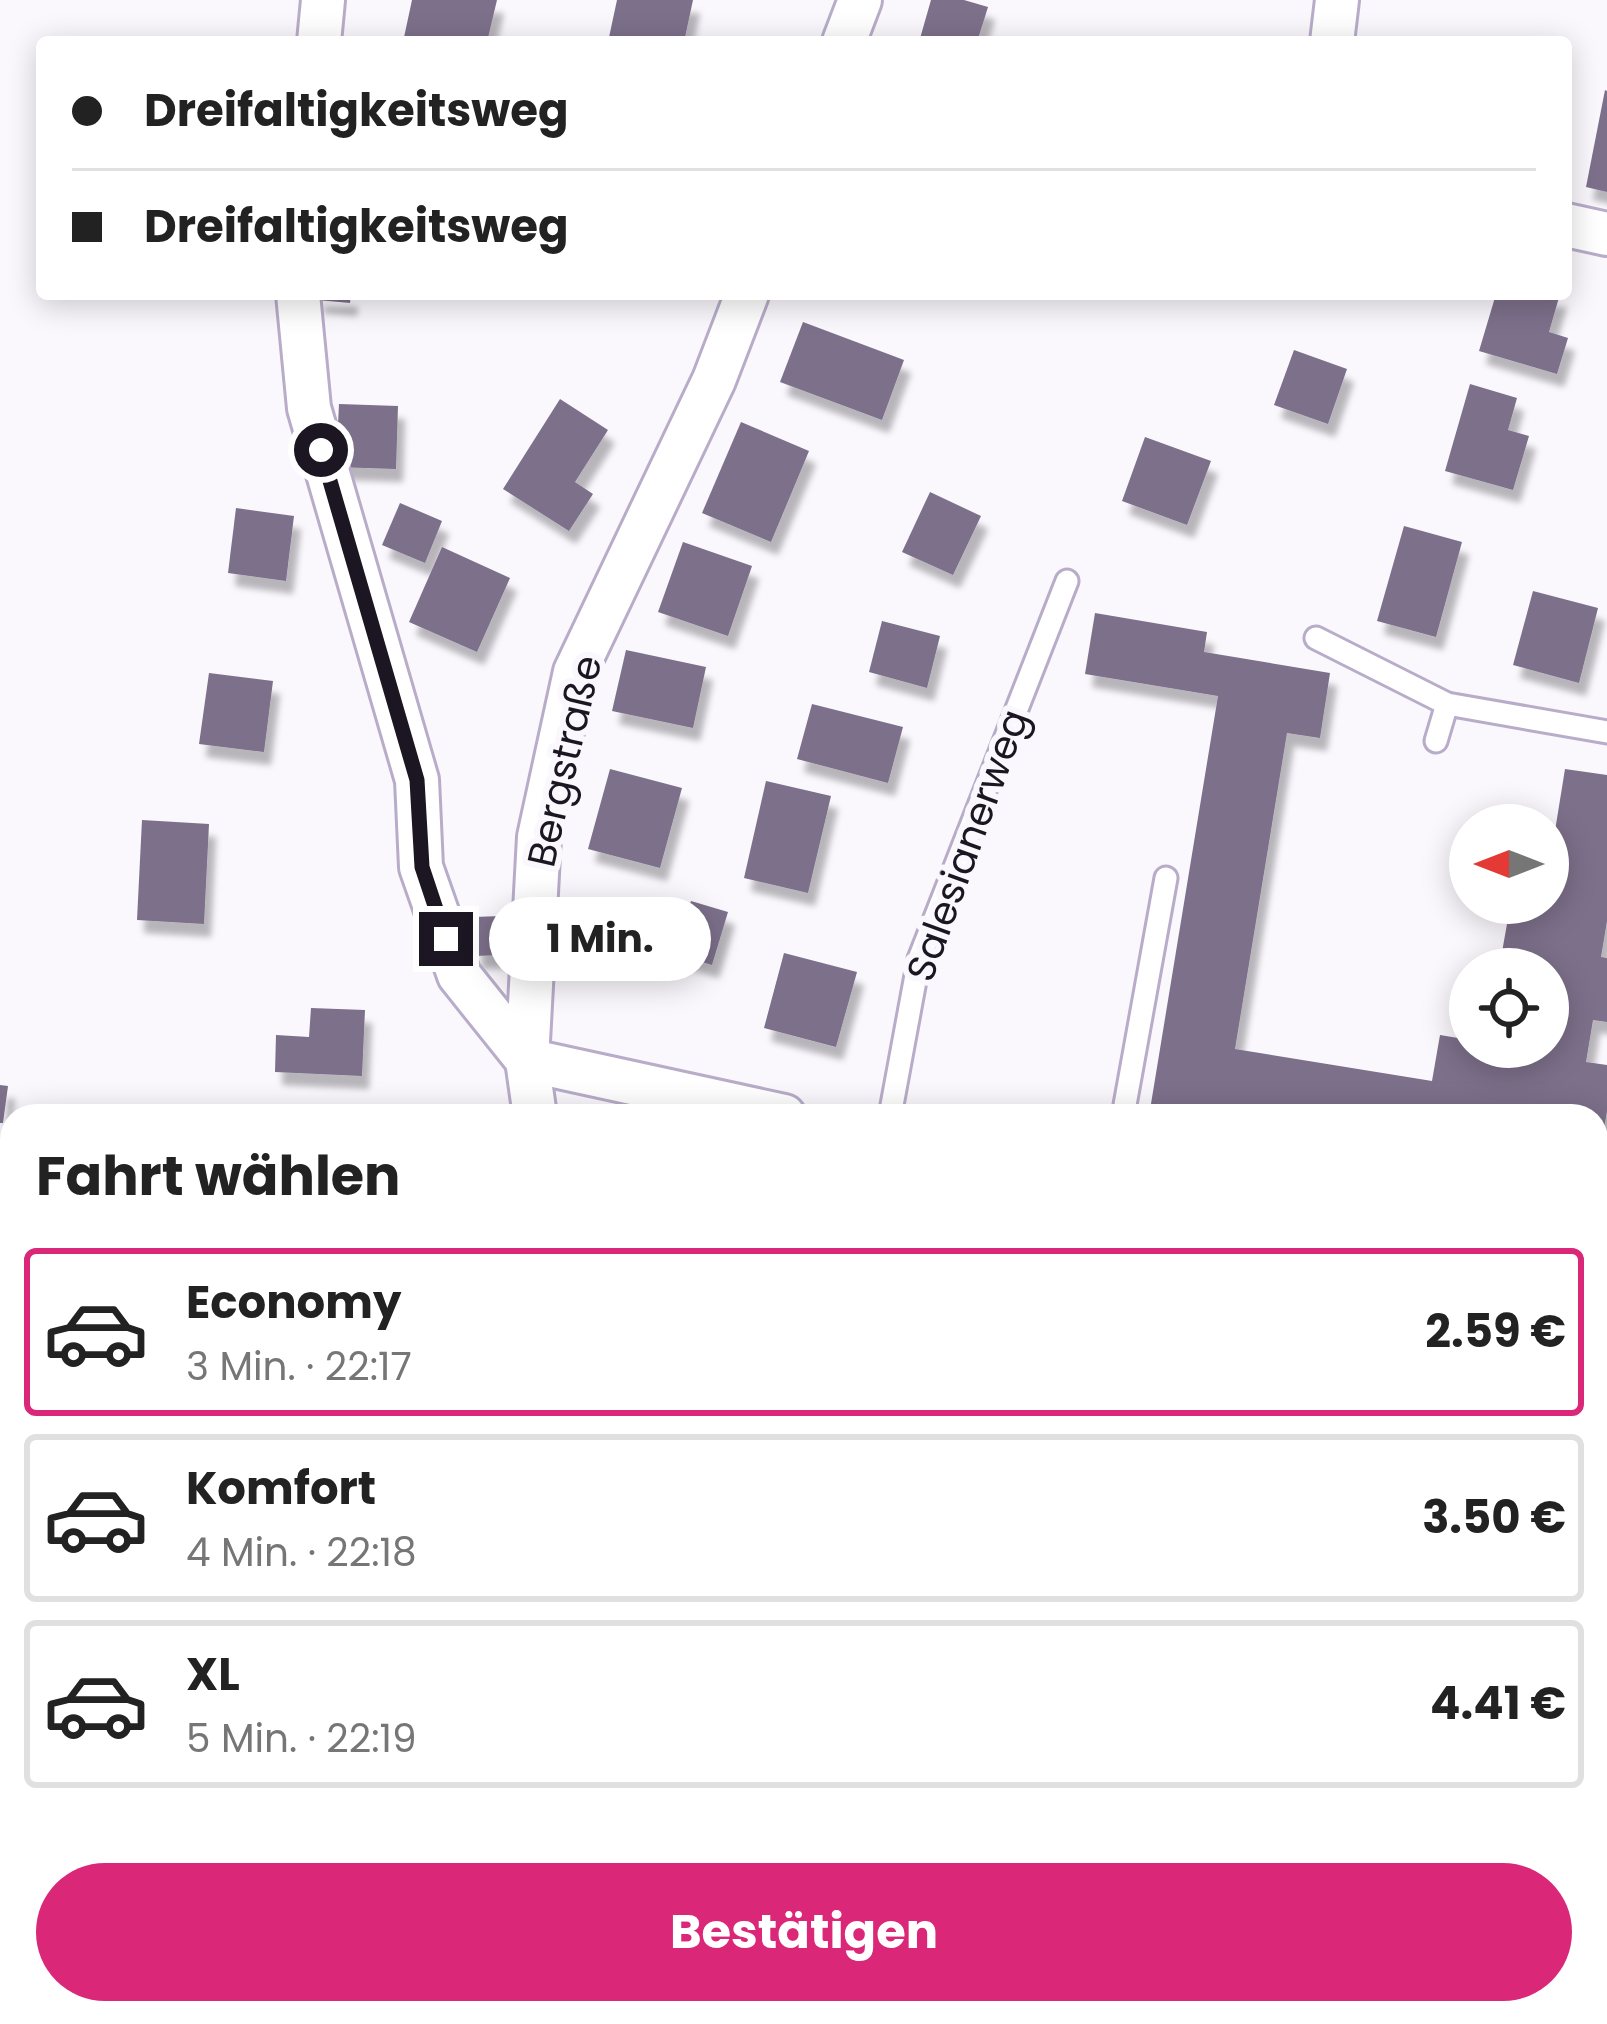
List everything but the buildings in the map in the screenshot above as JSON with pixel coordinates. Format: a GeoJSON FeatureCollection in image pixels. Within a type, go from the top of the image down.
{"type":"FeatureCollection","features":[{"type":"Feature","properties":{"kind":"street"},"geometry":{"type":"LineString","coordinates":[[320,36],[323,0]]}},
{"type":"Feature","properties":{"kind":"street"},"geometry":{"type":"LineString","coordinates":[[846,36],[860,0]]}},
{"type":"Feature","properties":{"kind":"street"},"geometry":{"type":"LineString","coordinates":[[1333,36],[1337,0]]}},
{"type":"Feature","properties":{"kind":"street"},"geometry":{"type":"LineString","coordinates":[[1572,226],[1607,234]]}},
{"type":"Feature","properties":{"kind":"street"},"geometry":{"type":"LineString","coordinates":[[299,300],[309,409],[417,780],[422,867],[459,975],[526,1060],[729,1104]]}},
{"type":"Feature","properties":{"kind":"street","name":"Bergstraße"},"geometry":{"type":"LineString","coordinates":[[533,1104],[526,1060],[539,837],[574,672],[714,380],[744,300]]}},
{"type":"Feature","properties":{"kind":"lane","name":"Salesianerweg"},"geometry":{"type":"LineString","coordinates":[[892,1104],[919,959],[1067,581]]}},
{"type":"Feature","properties":{"kind":"lane"},"geometry":{"type":"LineString","coordinates":[[1316,638],[1447,704],[1607,732]]}},
{"type":"Feature","properties":{"kind":"lane"},"geometry":{"type":"LineString","coordinates":[[1436,741],[1447,704]]}},
{"type":"Feature","properties":{"kind":"lane"},"geometry":{"type":"LineString","coordinates":[[1125,1104],[1166,878]]}},
{"type":"Feature","properties":{"kind":"route"},"geometry":{"type":"LineString","coordinates":[[321,450],[417,780],[422,867],[446,939]]}}]}
